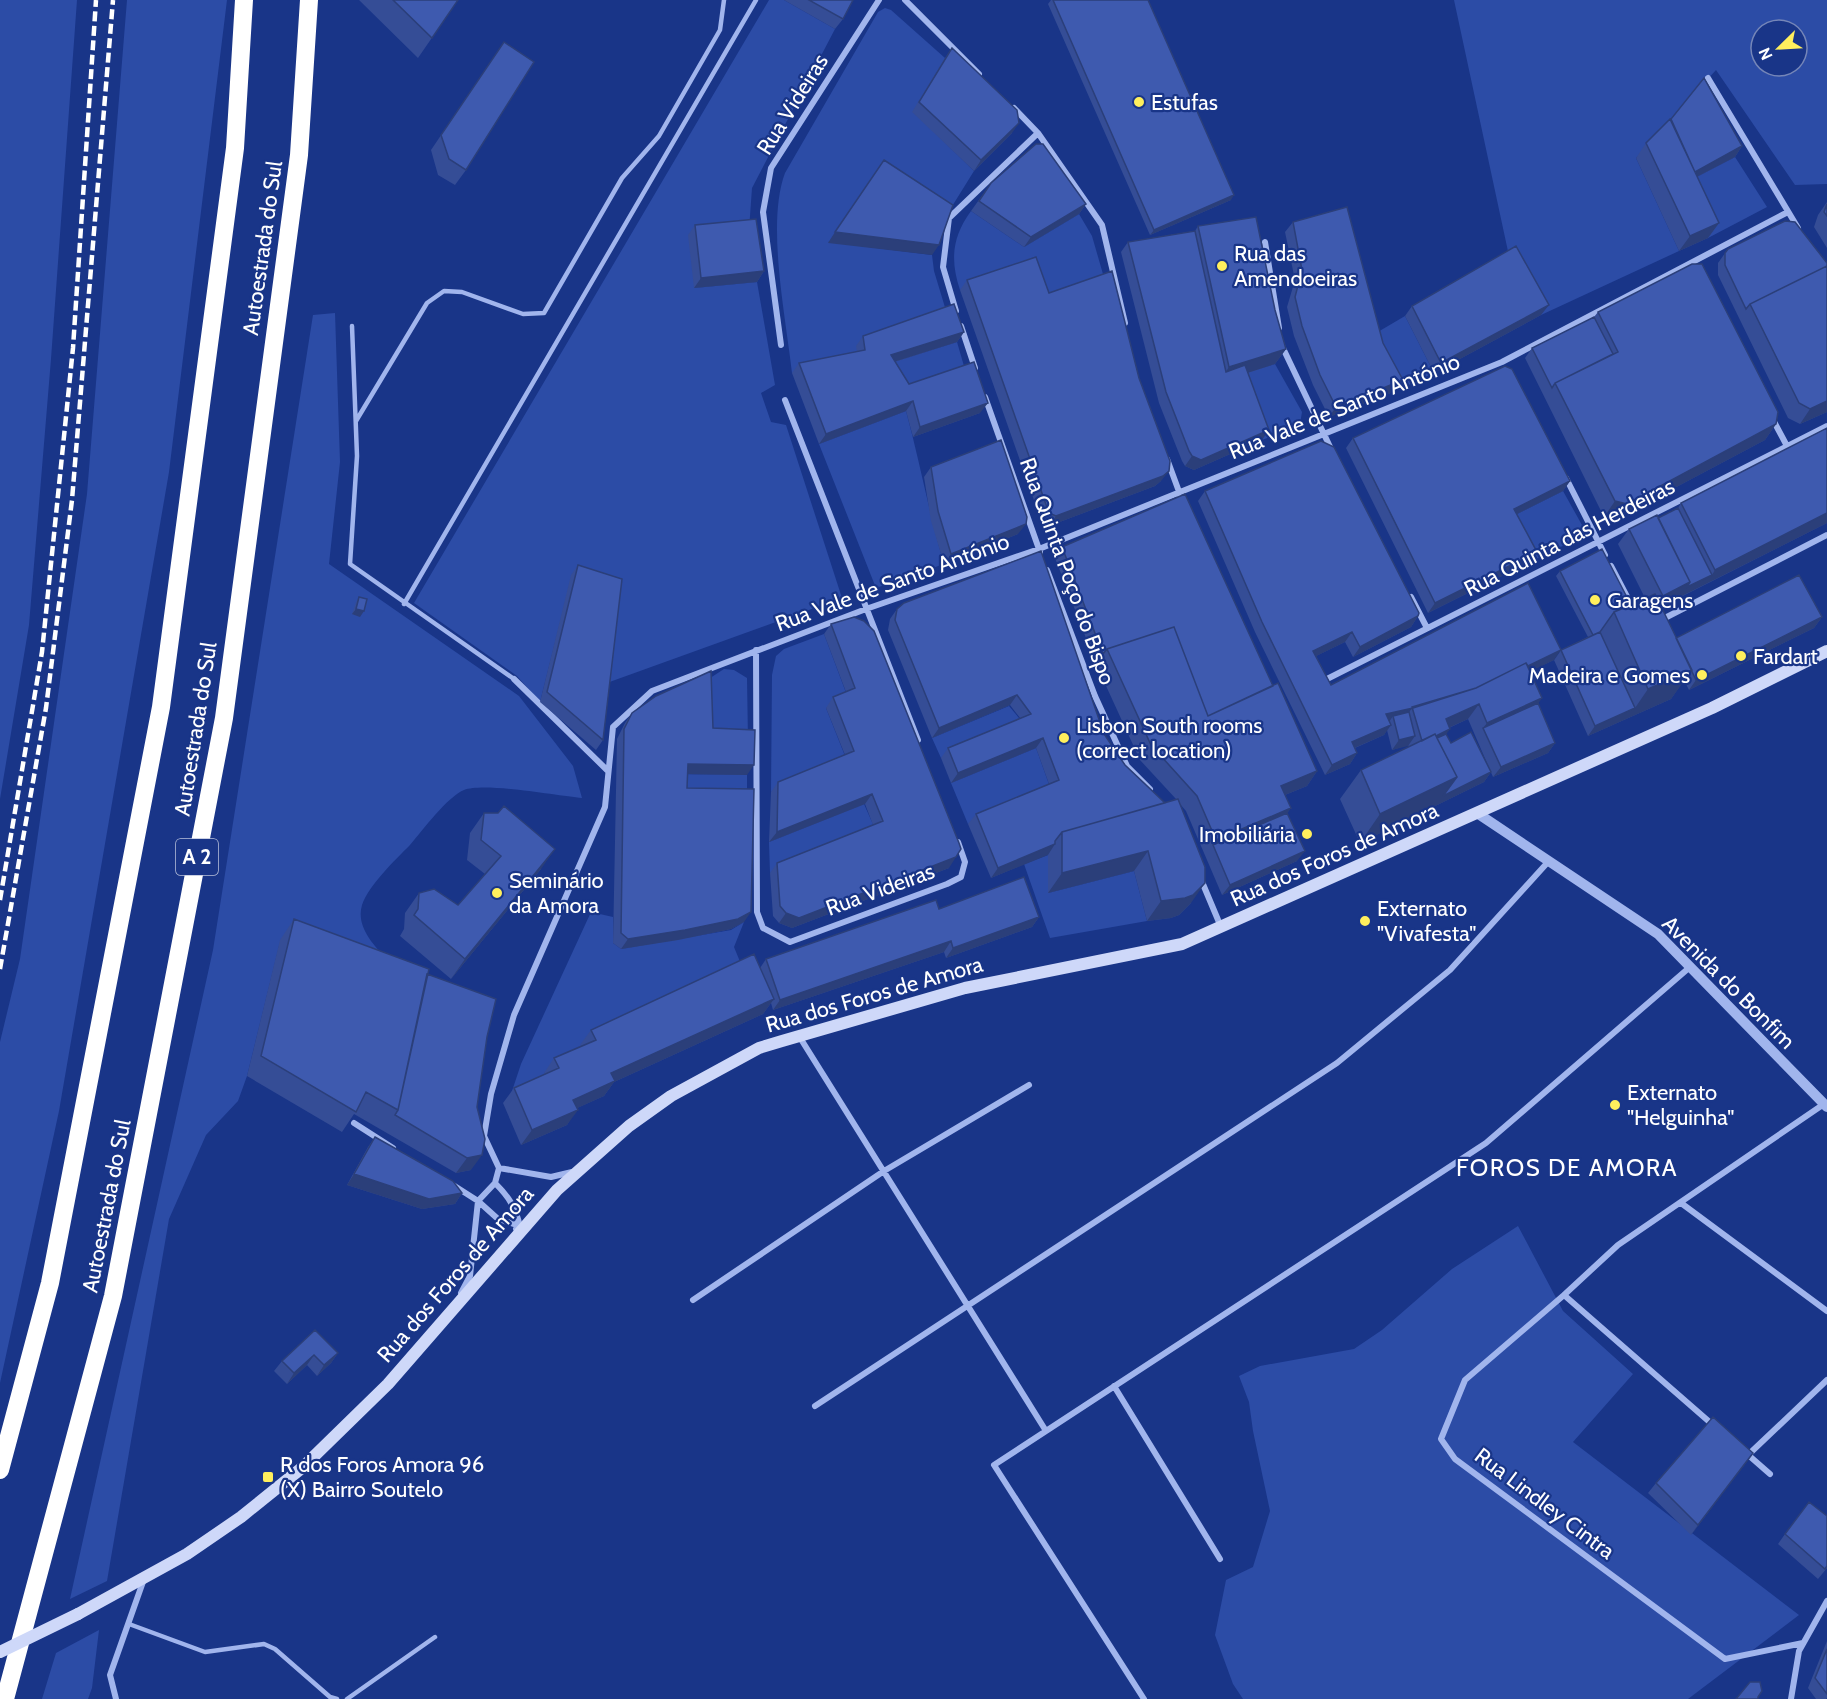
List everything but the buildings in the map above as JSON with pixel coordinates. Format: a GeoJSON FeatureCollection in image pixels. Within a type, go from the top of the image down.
{"type":"FeatureCollection","features":[{"type":"Feature","properties":{"kind":"highway","name":"Autoestrada do Sul"},"geometry":{"type":"LineString","coordinates":[[0,1470],[50,1283],[161,707],[235,148],[244,0]]}},
{"type":"Feature","properties":{"kind":"highway","name":"Autoestrada do Sul"},"geometry":{"type":"LineString","coordinates":[[5,1699],[113,1296],[224,718],[299,155],[309,0]]}},
{"type":"Feature","properties":{"kind":"main road","name":"Rua dos Foros de Amora"},"geometry":{"type":"LineString","coordinates":[[0,1652],[145,1579],[187,1554],[241,1517],[303,1467],[388,1384],[520,1229],[578,1171],[629,1126],[671,1096],[759,1048],[965,988],[1182,944],[1712,708],[1827,651]]}},
{"type":"Feature","properties":{"kind":"street","name":"Rua Videiras"},"geometry":{"type":"LineString","coordinates":[[781,345],[763,212],[771,168],[879,0]]}},
{"type":"Feature","properties":{"kind":"street"},"geometry":{"type":"LineString","coordinates":[[905,0],[988,83]]}},
{"type":"Feature","properties":{"kind":"street"},"geometry":{"type":"LineString","coordinates":[[1707,78],[1786,213],[1800,231]]}},
{"type":"Feature","properties":{"kind":"street"},"geometry":{"type":"LineString","coordinates":[[1005,100],[1038,133],[1102,225],[1126,328]]}},
{"type":"Feature","properties":{"kind":"street"},"geometry":{"type":"LineString","coordinates":[[976,371],[943,267],[949,219],[1038,133]]}},
{"type":"Feature","properties":{"kind":"street","name":"Rua Vale de Santo António"},"geometry":{"type":"LineString","coordinates":[[499,1168],[484,1136],[491,1094],[514,1015],[562,911],[605,807],[613,727],[652,691],[866,609],[1039,549],[1180,494],[1323,432],[1506,360],[1786,213]]}},
{"type":"Feature","properties":{"kind":"street"},"geometry":{"type":"LineString","coordinates":[[1265,242],[1281,346],[1334,453]]}},
{"type":"Feature","properties":{"kind":"street"},"geometry":{"type":"LineString","coordinates":[[1690,263],[1696,273]]}},
{"type":"Feature","properties":{"kind":"street"},"geometry":{"type":"LineString","coordinates":[[1506,360],[1511,370]]}},
{"type":"Feature","properties":{"kind":"street","name":"Rua Quinta Poço do Bispo"},"geometry":{"type":"LineString","coordinates":[[983,392],[1095,696],[1128,766],[1156,795]]}},
{"type":"Feature","properties":{"kind":"street"},"geometry":{"type":"LineString","coordinates":[[785,400],[922,752]]}},
{"type":"Feature","properties":{"kind":"street"},"geometry":{"type":"LineString","coordinates":[[1766,405],[1787,446]]}},
{"type":"Feature","properties":{"kind":"street","name":"Rua Quinta das Herdeiras"},"geometry":{"type":"LineString","coordinates":[[1327,679],[1827,426]]}},
{"type":"Feature","properties":{"kind":"street"},"geometry":{"type":"LineString","coordinates":[[1164,450],[1185,504]]}},
{"type":"Feature","properties":{"kind":"street"},"geometry":{"type":"LineString","coordinates":[[1562,471],[1639,619]]}},
{"type":"Feature","properties":{"kind":"street"},"geometry":{"type":"LineString","coordinates":[[1654,624],[1827,535]]}},
{"type":"Feature","properties":{"kind":"street"},"geometry":{"type":"LineString","coordinates":[[1405,587],[1427,628]]}},
{"type":"Feature","properties":{"kind":"street","name":"Rua Videiras"},"geometry":{"type":"LineString","coordinates":[[756,650],[757,912],[763,928],[790,942],[961,877],[966,862],[952,829]]}},
{"type":"Feature","properties":{"kind":"street"},"geometry":{"type":"LineString","coordinates":[[514,679],[608,771]]}},
{"type":"Feature","properties":{"kind":"street","name":"Avenida do Bonfim"},"geometry":{"type":"LineString","coordinates":[[1477,813],[1658,934],[1826,1105]]}},
{"type":"Feature","properties":{"kind":"street"},"geometry":{"type":"LineString","coordinates":[[815,1406],[1337,1063],[1450,970],[1548,862]]}},
{"type":"Feature","properties":{"kind":"street"},"geometry":{"type":"LineString","coordinates":[[1197,869],[1221,927]]}},
{"type":"Feature","properties":{"kind":"street"},"geometry":{"type":"LineString","coordinates":[[1144,1699],[994,1465],[1486,1143],[1690,967]]}},
{"type":"Feature","properties":{"kind":"street"},"geometry":{"type":"LineString","coordinates":[[800,1036],[1046,1431]]}},
{"type":"Feature","properties":{"kind":"street"},"geometry":{"type":"LineString","coordinates":[[693,1300],[884,1171],[1029,1085]]}},
{"type":"Feature","properties":{"kind":"street"},"geometry":{"type":"LineString","coordinates":[[1722,1432],[1564,1295],[1618,1245],[1826,1105]]}},
{"type":"Feature","properties":{"kind":"street"},"geometry":{"type":"LineString","coordinates":[[354,1123],[402,1153]]}},
{"type":"Feature","properties":{"kind":"street"},"geometry":{"type":"LineString","coordinates":[[450,1312],[470,1276],[478,1200],[495,1183],[499,1168],[551,1177],[578,1171]]}},
{"type":"Feature","properties":{"kind":"street"},"geometry":{"type":"LineString","coordinates":[[450,1183],[478,1200],[498,1219],[520,1229]]}},
{"type":"Feature","properties":{"kind":"street"},"geometry":{"type":"LineString","coordinates":[[495,1183],[508,1196],[517,1211],[520,1229]]}},
{"type":"Feature","properties":{"kind":"street"},"geometry":{"type":"LineString","coordinates":[[1680,1203],[1827,1311]]}},
{"type":"Feature","properties":{"kind":"street","name":"Rua Lindley Cintra"},"geometry":{"type":"LineString","coordinates":[[1564,1295],[1465,1380],[1440,1439],[1455,1459],[1725,1659],[1803,1643]]}},
{"type":"Feature","properties":{"kind":"street"},"geometry":{"type":"LineString","coordinates":[[1748,1455],[1827,1380]]}},
{"type":"Feature","properties":{"kind":"street"},"geometry":{"type":"LineString","coordinates":[[1114,1386],[1220,1559]]}},
{"type":"Feature","properties":{"kind":"street"},"geometry":{"type":"LineString","coordinates":[[1739,1447],[1770,1474]]}},
{"type":"Feature","properties":{"kind":"street"},"geometry":{"type":"LineString","coordinates":[[116,1699],[110,1675],[145,1579]]}},
{"type":"Feature","properties":{"kind":"street"},"geometry":{"type":"LineString","coordinates":[[1791,1699],[1799,1651],[1827,1601]]}},
{"type":"Feature","properties":{"kind":"lane"},"geometry":{"type":"LineString","coordinates":[[356,421],[427,303],[444,291],[462,292],[523,314],[544,313],[622,178],[659,136],[720,30],[724,0]]}},
{"type":"Feature","properties":{"kind":"lane"},"geometry":{"type":"LineString","coordinates":[[404,604],[756,0]]}},
{"type":"Feature","properties":{"kind":"lane"},"geometry":{"type":"LineString","coordinates":[[352,326],[357,456],[350,564],[514,679]]}},
{"type":"Feature","properties":{"kind":"lane"},"geometry":{"type":"LineString","coordinates":[[129,1624],[205,1652],[264,1644],[275,1649],[330,1697],[337,1699]]}},
{"type":"Feature","properties":{"kind":"lane"},"geometry":{"type":"LineString","coordinates":[[347,1699],[435,1637]]}},
{"type":"Feature","properties":{"kind":"shaded area"},"geometry":{"type":"Polygon","coordinates":[[[0,0],[77,0],[29,625],[0,799],[0,0]]]}},
{"type":"Feature","properties":{"kind":"shaded area"},"geometry":{"type":"Polygon","coordinates":[[[127,0],[227,0],[169,472],[59,1111],[0,1383],[0,1042],[20,959],[87,494],[127,0]]]}},
{"type":"Feature","properties":{"kind":"shaded area"},"geometry":{"type":"Polygon","coordinates":[[[769,0],[784,0],[835,29],[752,188],[749,230],[694,288],[757,282],[775,385],[761,393],[771,422],[786,425],[842,598],[604,684],[572,575],[540,702],[517,676],[414,603],[769,0]]]}},
{"type":"Feature","properties":{"kind":"shaded area"},"geometry":{"type":"Polygon","coordinates":[[[1454,0],[1827,0],[1827,184],[1795,185],[1716,70],[1636,158],[1679,251],[1541,315],[1509,256],[1454,0]]]}},
{"type":"Feature","properties":{"kind":"shaded area"},"geometry":{"type":"Polygon","coordinates":[[[885,8],[891,10],[945,58],[935,133],[974,171],[946,216],[828,242],[932,255],[934,271],[947,314],[858,360],[792,373],[777,244],[777,218],[785,173],[878,12],[885,8]]]}},
{"type":"Feature","properties":{"kind":"shaded area"},"geometry":{"type":"Polygon","coordinates":[[[1735,157],[1767,207],[1708,238],[1683,184],[1735,157]]]}},
{"type":"Feature","properties":{"kind":"shaded area"},"geometry":{"type":"Polygon","coordinates":[[[971,211],[1024,247],[1079,214],[1092,236],[1105,281],[1042,303],[1029,267],[960,290],[955,269],[955,249],[960,230],[971,211]]]}},
{"type":"Feature","properties":{"kind":"shaded area"},"geometry":{"type":"Polygon","coordinates":[[[335,313],[340,462],[329,564],[519,696],[573,766],[582,798],[504,788],[464,790],[443,807],[376,881],[362,905],[361,918],[365,932],[385,957],[435,996],[279,946],[247,1076],[238,1101],[206,1135],[169,1219],[107,1581],[70,1599],[213,950],[313,315],[335,313]]]}},
{"type":"Feature","properties":{"kind":"shaded area"},"geometry":{"type":"Polygon","coordinates":[[[1405,316],[1434,373],[1396,391],[1376,353],[1371,336],[1405,316]]]}},
{"type":"Feature","properties":{"kind":"shaded area"},"geometry":{"type":"Polygon","coordinates":[[[957,342],[966,373],[902,394],[884,365],[957,342]]]}},
{"type":"Feature","properties":{"kind":"shaded area"},"geometry":{"type":"Polygon","coordinates":[[[1275,364],[1302,412],[1300,424],[1262,440],[1238,375],[1275,364]]]}},
{"type":"Feature","properties":{"kind":"shaded area"},"geometry":{"type":"Polygon","coordinates":[[[906,411],[944,564],[876,588],[819,444],[906,411]]]}},
{"type":"Feature","properties":{"kind":"shaded area"},"geometry":{"type":"Polygon","coordinates":[[[1563,491],[1587,534],[1530,562],[1507,519],[1563,491]]]}},
{"type":"Feature","properties":{"kind":"shaded area"},"geometry":{"type":"Polygon","coordinates":[[[824,634],[848,698],[826,708],[847,761],[771,792],[772,675],[776,656],[784,649],[824,634]]]}},
{"type":"Feature","properties":{"kind":"shaded area"},"geometry":{"type":"Polygon","coordinates":[[[724,669],[734,670],[747,678],[748,740],[706,739],[704,682],[724,669]]]}},
{"type":"Feature","properties":{"kind":"shaded area"},"geometry":{"type":"Polygon","coordinates":[[[1009,706],[1024,724],[941,758],[932,738],[1009,706]]]}},
{"type":"Feature","properties":{"kind":"shaded area"},"geometry":{"type":"Polygon","coordinates":[[[1036,748],[1051,790],[968,824],[951,783],[1036,748]]]}},
{"type":"Feature","properties":{"kind":"shaded area"},"geometry":{"type":"Polygon","coordinates":[[[680,774],[747,775],[747,799],[680,798],[680,774]]]}},
{"type":"Feature","properties":{"kind":"shaded area"},"geometry":{"type":"Polygon","coordinates":[[[864,804],[876,831],[770,873],[769,842],[864,804]]]}},
{"type":"Feature","properties":{"kind":"shaded area"},"geometry":{"type":"Polygon","coordinates":[[[1048,855],[1048,893],[1134,871],[1147,921],[1050,938],[1024,864],[1048,855]]]}},
{"type":"Feature","properties":{"kind":"shaded area"},"geometry":{"type":"Polygon","coordinates":[[[591,912],[613,917],[613,943],[621,949],[731,930],[744,922],[734,947],[743,969],[581,1045],[585,1055],[544,1073],[548,1083],[509,1100],[521,1064],[591,912]]]}},
{"type":"Feature","properties":{"kind":"shaded area"},"geometry":{"type":"Polygon","coordinates":[[[1518,1226],[1563,1311],[1633,1374],[1573,1442],[1799,1615],[1688,1699],[1243,1699],[1233,1684],[1215,1635],[1226,1580],[1253,1567],[1270,1511],[1249,1402],[1239,1376],[1260,1366],[1354,1349],[1382,1330],[1452,1269],[1518,1226]]]}},
{"type":"Feature","properties":{"kind":"shaded area"},"geometry":{"type":"Polygon","coordinates":[[[99,1630],[92,1688],[88,1699],[42,1699],[56,1653],[99,1630]]]}},
{"type":"Feature","properties":{"kind":"railway"},"geometry":{"type":"LineString","coordinates":[[0,900],[42,652],[73,348],[96,0]]}},
{"type":"Feature","properties":{"kind":"railway"},"geometry":{"type":"LineString","coordinates":[[0,969],[46,708],[72,500],[113,0]]}},
{"type":"Feature","properties":{"kind":"place","name":"Estufas"},"geometry":{"type":"Point","coordinates":[1139,102]}},
{"type":"Feature","properties":{"kind":"place","name":"Rua das Amendoeiras"},"geometry":{"type":"Point","coordinates":[1222,266]}},
{"type":"Feature","properties":{"kind":"place","name":"Garagens"},"geometry":{"type":"Point","coordinates":[1595,600]}},
{"type":"Feature","properties":{"kind":"place","name":"Fardart"},"geometry":{"type":"Point","coordinates":[1741,656]}},
{"type":"Feature","properties":{"kind":"place","name":"Madeira e Gomes"},"geometry":{"type":"Point","coordinates":[1702,675]}},
{"type":"Feature","properties":{"kind":"place","name":"Lisbon South rooms (correct location)"},"geometry":{"type":"Point","coordinates":[1064,738]}},
{"type":"Feature","properties":{"kind":"place","name":"Imobiliária"},"geometry":{"type":"Point","coordinates":[1307,834]}},
{"type":"Feature","properties":{"kind":"place","name":"Seminário da Amora"},"geometry":{"type":"Point","coordinates":[497,893]}},
{"type":"Feature","properties":{"kind":"place","name":"Externato \"Vivafesta\""},"geometry":{"type":"Point","coordinates":[1365,921]}},
{"type":"Feature","properties":{"kind":"place","name":"Externato \"Helguinha\""},"geometry":{"type":"Point","coordinates":[1615,1105]}},
{"type":"Feature","properties":{"kind":"place","name":"R dos Foros Amora 96 (X) Bairro Soutelo"},"geometry":{"type":"Point","coordinates":[268,1477]}},
{"type":"Feature","properties":{"kind":"district","name":"FOROS DE AMORA"},"geometry":{"type":"Point","coordinates":[1567,1168]}}]}
